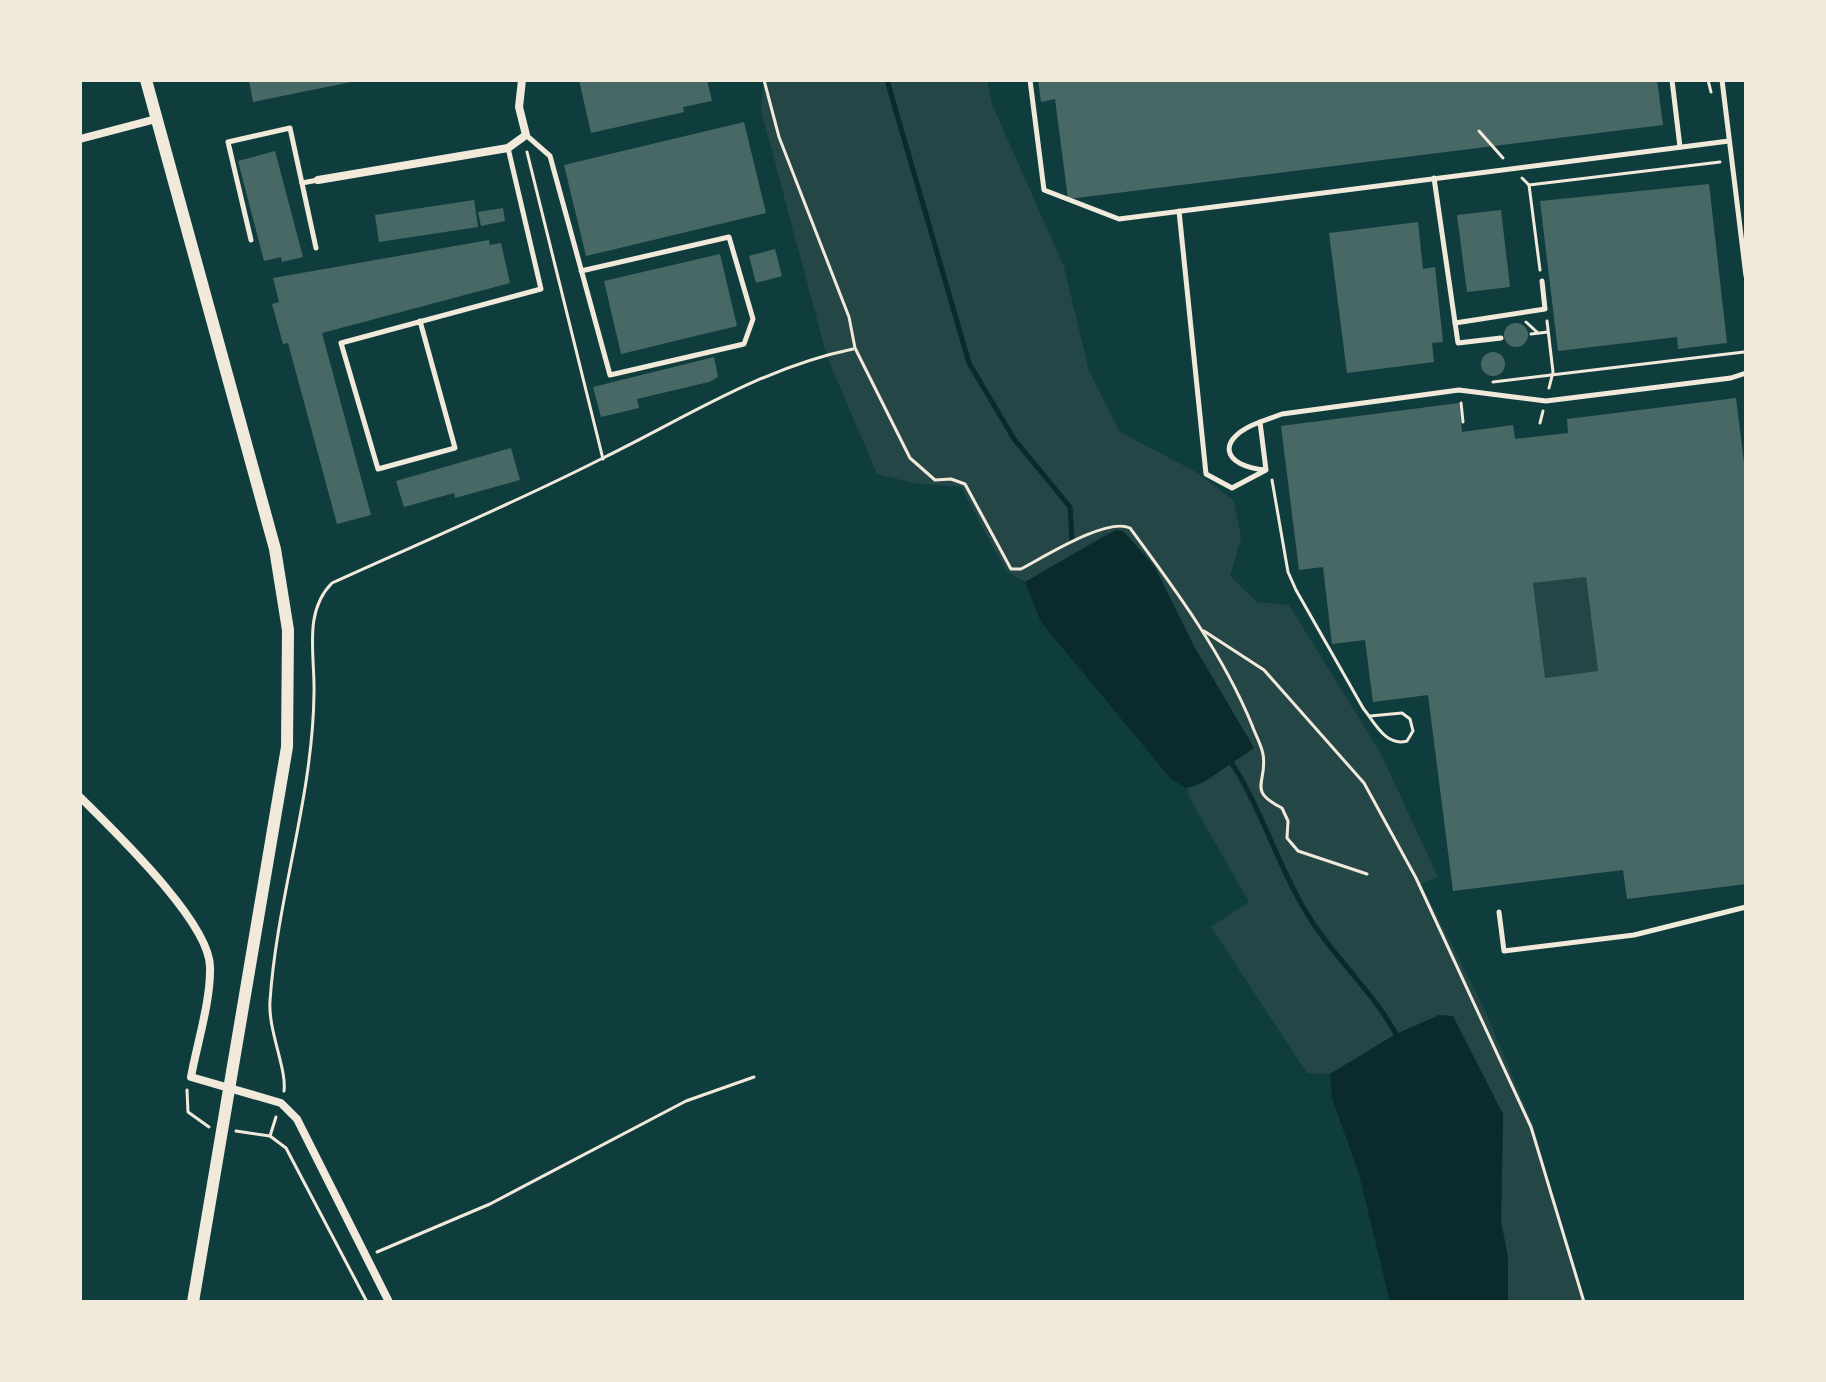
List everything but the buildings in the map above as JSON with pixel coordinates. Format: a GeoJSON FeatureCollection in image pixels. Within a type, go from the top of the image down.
{"type":"FeatureCollection","features":[{"type":"Feature","properties":{"kind":"main road"},"geometry":{"type":"LineString","coordinates":[[146,80],[275,549],[288,630],[287,747],[193,1302]]}},
{"type":"Feature","properties":{"kind":"street"},"geometry":{"type":"LineString","coordinates":[[318,180],[508,148],[526,135],[519,107],[522,80]]}},
{"type":"Feature","properties":{"kind":"street"},"geometry":{"type":"LineString","coordinates":[[80,139],[156,119]]}},
{"type":"Feature","properties":{"kind":"street"},"geometry":{"type":"LineString","coordinates":[[80,797],[135,852],[206,947],[210,967],[191,1077],[281,1103],[297,1119],[389,1302]]}},
{"type":"Feature","properties":{"kind":"lane"},"geometry":{"type":"LineString","coordinates":[[1030,80],[1044,190],[1119,219],[1729,141]]}},
{"type":"Feature","properties":{"kind":"lane"},"geometry":{"type":"LineString","coordinates":[[1672,80],[1680,147]]}},
{"type":"Feature","properties":{"kind":"lane"},"geometry":{"type":"LineString","coordinates":[[1722,80],[1746,276]]}},
{"type":"Feature","properties":{"kind":"lane"},"geometry":{"type":"LineString","coordinates":[[251,240],[228,142],[290,128],[316,248]]}},
{"type":"Feature","properties":{"kind":"lane"},"geometry":{"type":"LineString","coordinates":[[526,135],[550,156],[581,271],[610,375],[744,344],[753,319],[729,237],[581,271]]}},
{"type":"Feature","properties":{"kind":"lane"},"geometry":{"type":"LineString","coordinates":[[420,321],[455,448],[378,469],[341,343],[420,321],[541,289],[508,148]]}},
{"type":"Feature","properties":{"kind":"lane"},"geometry":{"type":"LineString","coordinates":[[1434,178],[1458,343],[1501,338]]}},
{"type":"Feature","properties":{"kind":"lane"},"geometry":{"type":"LineString","coordinates":[[302,183],[318,180]]}},
{"type":"Feature","properties":{"kind":"lane"},"geometry":{"type":"LineString","coordinates":[[1179,211],[1206,474],[1232,488],[1266,470]]}},
{"type":"Feature","properties":{"kind":"lane"},"geometry":{"type":"LineString","coordinates":[[1455,323],[1545,309],[1542,281]]}},
{"type":"Feature","properties":{"kind":"lane"},"geometry":{"type":"LineString","coordinates":[[1266,470],[1237,465],[1230,457],[1229,445],[1234,434],[1282,414],[1459,390],[1546,401],[1731,378],[1746,373]]}},
{"type":"Feature","properties":{"kind":"lane"},"geometry":{"type":"LineString","coordinates":[[1260,422],[1266,470]]}},
{"type":"Feature","properties":{"kind":"lane"},"geometry":{"type":"LineString","coordinates":[[1499,912],[1504,951],[1634,935],[1746,907]]}},
{"type":"Feature","properties":{"kind":"path"},"geometry":{"type":"LineString","coordinates":[[764,80],[779,137],[849,317],[855,348],[910,458],[921,472],[935,480],[951,479],[965,484],[1011,569],[1021,569],[1105,527],[1122,524],[1130,528],[1202,630],[1250,722],[1263,755],[1259,789],[1266,800],[1282,808],[1288,821],[1287,838],[1298,851],[1367,874]]}},
{"type":"Feature","properties":{"kind":"path"},"geometry":{"type":"LineString","coordinates":[[1479,131],[1529,185],[1542,281]]}},
{"type":"Feature","properties":{"kind":"path"},"geometry":{"type":"LineString","coordinates":[[526,135],[529,170],[603,459]]}},
{"type":"Feature","properties":{"kind":"path"},"geometry":{"type":"LineString","coordinates":[[1545,309],[1553,372]]}},
{"type":"Feature","properties":{"kind":"path"},"geometry":{"type":"LineString","coordinates":[[1531,334],[1548,332]]}},
{"type":"Feature","properties":{"kind":"path"},"geometry":{"type":"LineString","coordinates":[[270,1136],[285,1085],[275,1049],[270,1003],[310,761],[314,608],[332,583],[603,459],[740,385],[781,368],[855,348]]}},
{"type":"Feature","properties":{"kind":"path"},"geometry":{"type":"LineString","coordinates":[[1490,382],[1744,352]]}},
{"type":"Feature","properties":{"kind":"path"},"geometry":{"type":"LineString","coordinates":[[1459,390],[1463,422]]}},
{"type":"Feature","properties":{"kind":"path"},"geometry":{"type":"LineString","coordinates":[[1266,470],[1275,485],[1288,572],[1296,590],[1370,716],[1388,740],[1398,744],[1407,741],[1413,731],[1410,719],[1402,713],[1370,716]]}},
{"type":"Feature","properties":{"kind":"path"},"geometry":{"type":"LineString","coordinates":[[1202,630],[1264,670],[1364,783],[1416,878],[1531,1127],[1584,1302]]}},
{"type":"Feature","properties":{"kind":"path"},"geometry":{"type":"LineString","coordinates":[[191,1077],[186,1096],[188,1112],[200,1124],[270,1136],[291,1155],[367,1302]]}},
{"type":"Feature","properties":{"kind":"path"},"geometry":{"type":"LineString","coordinates":[[366,1255],[490,1204],[686,1101],[754,1077]]}},
{"type":"Feature","properties":{"kind":"shaded area"},"geometry":{"type":"Polygon","coordinates":[[[764,80],[987,80],[992,104],[1064,267],[1089,371],[1120,432],[1196,472],[1234,501],[1241,538],[1230,576],[1257,602],[1289,605],[1380,752],[1438,877],[1421,884],[1484,1008],[1533,1125],[1583,1302],[1508,1302],[1508,1258],[1501,1221],[1503,1115],[1396,1034],[1330,1074],[1307,1073],[1211,927],[1249,902],[1189,797],[1187,788],[1204,782],[1254,748],[1195,648],[1154,565],[1123,531],[1108,533],[1025,582],[1006,571],[961,487],[913,483],[877,474],[827,357],[761,110],[764,80]]]}},
{"type":"Feature","properties":{"kind":"shaded area"},"geometry":{"type":"Polygon","coordinates":[[[1116,530],[1123,531],[1154,566],[1195,648],[1254,748],[1204,782],[1187,788],[1171,779],[1041,622],[1025,582],[1116,530]]]}},
{"type":"Feature","properties":{"kind":"shaded area"},"geometry":{"type":"Polygon","coordinates":[[[1586,577],[1598,671],[1545,678],[1533,583],[1586,577]]]}},
{"type":"Feature","properties":{"kind":"shaded area"},"geometry":{"type":"Polygon","coordinates":[[[1439,1015],[1453,1016],[1503,1114],[1501,1221],[1508,1258],[1508,1302],[1390,1302],[1359,1174],[1332,1098],[1330,1074],[1396,1034],[1439,1015]]]}},
{"type":"Feature","properties":{"kind":"waterway"},"geometry":{"type":"LineString","coordinates":[[887,80],[969,363],[1014,439],[1070,507],[1072,540]]}},
{"type":"Feature","properties":{"kind":"waterway"},"geometry":{"type":"LineString","coordinates":[[1231,762],[1254,802],[1303,906],[1325,940],[1378,1005],[1396,1034]]}}]}
